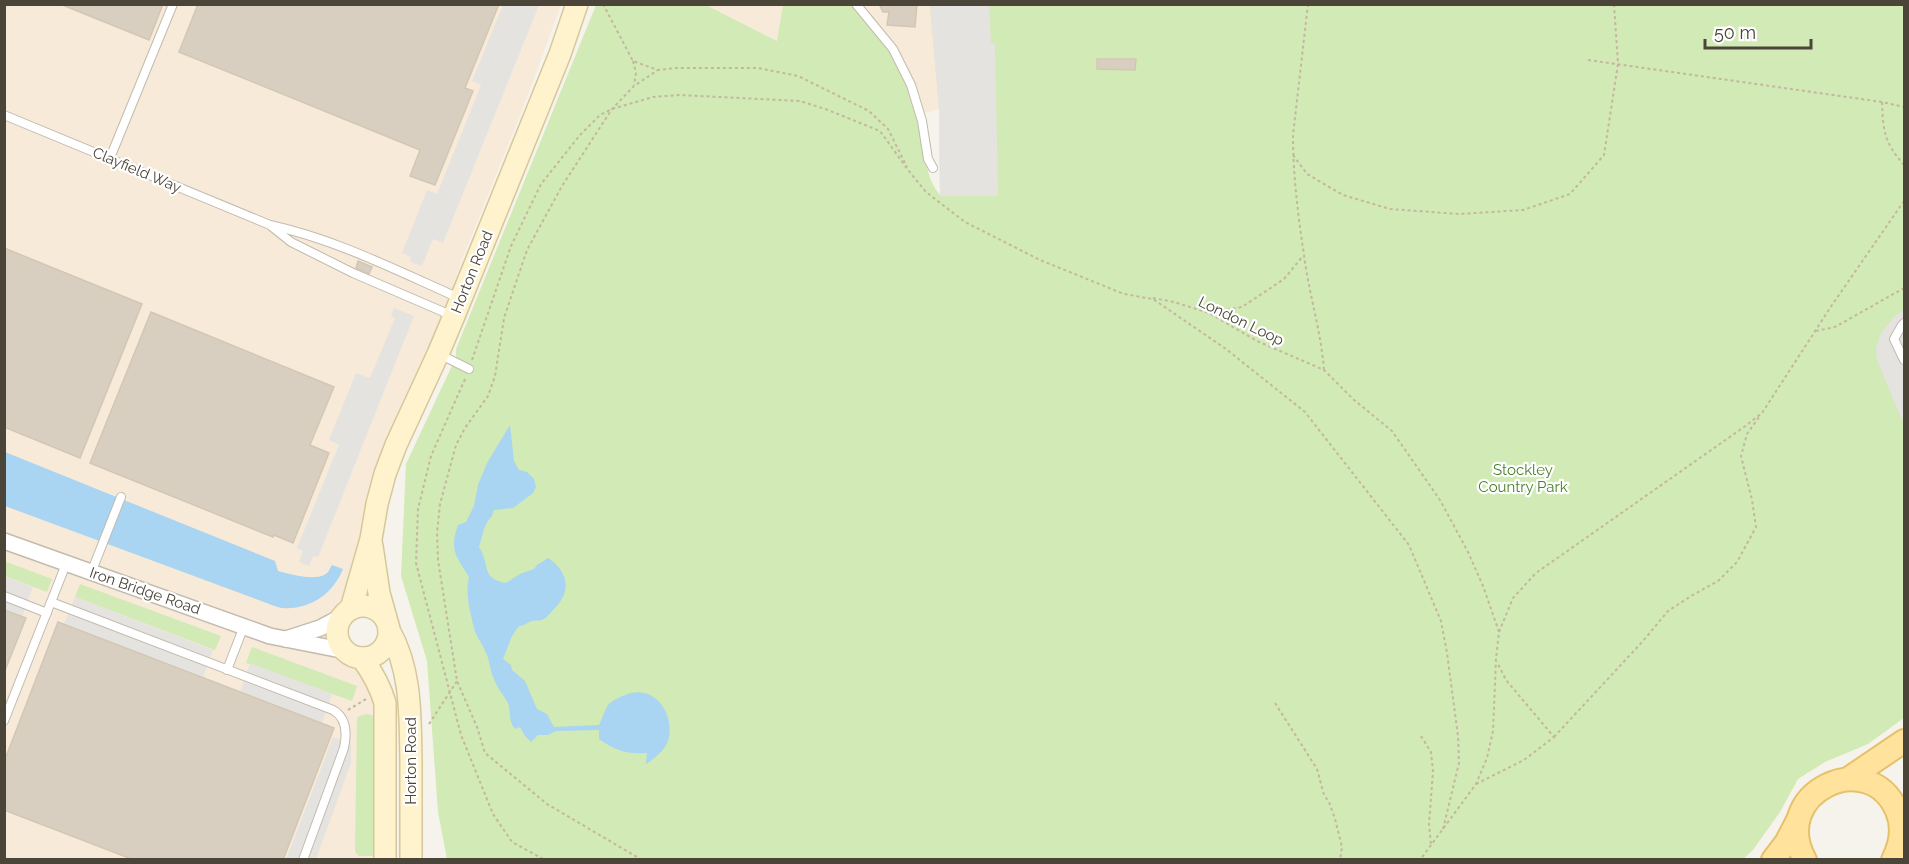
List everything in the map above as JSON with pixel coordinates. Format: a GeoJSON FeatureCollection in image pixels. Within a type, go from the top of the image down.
{"type":"FeatureCollection","features":[{"type":"Feature","properties":{"kind":"main road"},"geometry":{"type":"LineString","coordinates":[[1773,860],[1786,843],[1804,805],[1815,792],[1830,783],[1848,779],[1905,741]]}},
{"type":"Feature","properties":{"kind":"main road"},"geometry":{"type":"LineString","coordinates":[[1848,779],[1866,782],[1882,791],[1902,813],[1899,854]]}},
{"type":"Feature","properties":{"kind":"main road"},"geometry":{"type":"LineString","coordinates":[[1798,819],[1797,839],[1805,860]]}},
{"type":"Feature","properties":{"kind":"street","name":"Horton Road"},"geometry":{"type":"LineString","coordinates":[[347,612],[371,539],[385,474],[458,307],[555,65],[577,4]]}},
{"type":"Feature","properties":{"kind":"street","name":"Horton Road"},"geometry":{"type":"LineString","coordinates":[[371,539],[387,624],[407,676],[410,710],[411,860]]}},
{"type":"Feature","properties":{"kind":"street","name":"Iron Bridge Road"},"geometry":{"type":"LineString","coordinates":[[4,541],[270,636],[354,654]]}},
{"type":"Feature","properties":{"kind":"street"},"geometry":{"type":"LineString","coordinates":[[286,639],[320,627],[347,612],[361,606],[371,607],[380,612],[387,624],[388,640],[381,651],[370,657],[354,654],[340,644],[339,624],[347,612]]}},
{"type":"Feature","properties":{"kind":"street","name":"Horton Road"},"geometry":{"type":"LineString","coordinates":[[354,654],[374,674],[381,690],[386,714],[385,860]]}},
{"type":"Feature","properties":{"kind":"lane"},"geometry":{"type":"LineString","coordinates":[[110,158],[173,4]]}},
{"type":"Feature","properties":{"kind":"lane"},"geometry":{"type":"LineString","coordinates":[[856,4],[893,49],[911,85],[922,121],[928,159],[933,168]]}},
{"type":"Feature","properties":{"kind":"lane","name":"Clayfield Way"},"geometry":{"type":"LineString","coordinates":[[4,115],[270,225]]}},
{"type":"Feature","properties":{"kind":"lane"},"geometry":{"type":"LineString","coordinates":[[270,225],[300,231],[384,265],[458,307]]}},
{"type":"Feature","properties":{"kind":"lane"},"geometry":{"type":"LineString","coordinates":[[270,225],[291,243],[353,273],[458,307]]}},
{"type":"Feature","properties":{"kind":"lane"},"geometry":{"type":"LineString","coordinates":[[1905,323],[1894,339],[1905,360]]}},
{"type":"Feature","properties":{"kind":"lane"},"geometry":{"type":"LineString","coordinates":[[438,354],[469,369]]}},
{"type":"Feature","properties":{"kind":"lane"},"geometry":{"type":"LineString","coordinates":[[91,573],[121,497]]}},
{"type":"Feature","properties":{"kind":"lane"},"geometry":{"type":"LineString","coordinates":[[4,721],[66,564]]}},
{"type":"Feature","properties":{"kind":"lane"},"geometry":{"type":"LineString","coordinates":[[4,596],[47,613]]}},
{"type":"Feature","properties":{"kind":"lane"},"geometry":{"type":"LineString","coordinates":[[51,602],[333,710],[340,715],[345,729],[344,748],[303,860]]}},
{"type":"Feature","properties":{"kind":"lane"},"geometry":{"type":"LineString","coordinates":[[227,670],[244,626]]}},
{"type":"Feature","properties":{"kind":"path"},"geometry":{"type":"LineString","coordinates":[[603,4],[633,61],[634,86]]}},
{"type":"Feature","properties":{"kind":"path"},"geometry":{"type":"LineString","coordinates":[[1308,4],[1293,135],[1293,155],[1304,255],[1324,370]]}},
{"type":"Feature","properties":{"kind":"path"},"geometry":{"type":"LineString","coordinates":[[1293,155],[1307,174],[1343,195],[1390,209],[1459,214],[1523,210],[1570,194],[1604,155],[1618,64],[1614,4]]}},
{"type":"Feature","properties":{"kind":"path"},"geometry":{"type":"LineString","coordinates":[[1588,60],[1905,107]]}},
{"type":"Feature","properties":{"kind":"path"},"geometry":{"type":"LineString","coordinates":[[633,61],[658,70]]}},
{"type":"Feature","properties":{"kind":"path","name":"London Loop"},"geometry":{"type":"LineString","coordinates":[[658,70],[758,68],[798,76],[868,111],[888,129],[908,169],[927,192],[965,222],[1040,260],[1124,293],[1164,300],[1209,313],[1257,341],[1324,370],[1353,399],[1392,431],[1440,500],[1480,578],[1500,632],[1496,659],[1493,731],[1487,758],[1476,784],[1420,860]]}},
{"type":"Feature","properties":{"kind":"path"},"geometry":{"type":"LineString","coordinates":[[642,860],[547,804],[485,753],[477,727],[457,681],[438,560],[437,533],[440,504],[456,445],[488,396],[495,376],[504,318],[527,250],[562,186],[612,109],[634,86],[658,70]]}},
{"type":"Feature","properties":{"kind":"path"},"geometry":{"type":"LineString","coordinates":[[545,860],[512,842],[499,825],[461,735],[416,562],[418,509],[431,456],[469,369],[511,246],[541,184],[580,135],[600,115],[612,109],[653,97],[679,95],[800,101],[837,113],[879,131],[926,192],[965,222]]}},
{"type":"Feature","properties":{"kind":"path"},"geometry":{"type":"LineString","coordinates":[[1882,102],[1883,131],[1893,152],[1905,165]]}},
{"type":"Feature","properties":{"kind":"path"},"geometry":{"type":"LineString","coordinates":[[1476,784],[1524,760],[1554,737],[1668,611],[1718,581],[1737,562],[1756,527],[1741,456],[1747,434],[1905,201]]}},
{"type":"Feature","properties":{"kind":"path"},"geometry":{"type":"LineString","coordinates":[[976,228],[1040,260],[1124,294],[1153,298],[1172,310],[1226,349],[1305,412],[1390,519],[1409,545],[1424,576],[1441,621],[1448,653],[1459,763],[1443,829]]}},
{"type":"Feature","properties":{"kind":"path"},"geometry":{"type":"LineString","coordinates":[[1209,313],[1242,307],[1284,279],[1304,255]]}},
{"type":"Feature","properties":{"kind":"path"},"geometry":{"type":"LineString","coordinates":[[1816,331],[1835,327],[1905,288]]}},
{"type":"Feature","properties":{"kind":"path"},"geometry":{"type":"LineString","coordinates":[[1500,632],[1513,598],[1536,573],[1762,413]]}},
{"type":"Feature","properties":{"kind":"path"},"geometry":{"type":"LineString","coordinates":[[1496,659],[1506,680],[1554,737]]}},
{"type":"Feature","properties":{"kind":"path"},"geometry":{"type":"LineString","coordinates":[[426,728],[457,681]]}},
{"type":"Feature","properties":{"kind":"path"},"geometry":{"type":"LineString","coordinates":[[340,715],[381,690]]}},
{"type":"Feature","properties":{"kind":"path"},"geometry":{"type":"LineString","coordinates":[[1275,704],[1317,769],[1324,795],[1335,819],[1341,847],[1340,860]]}},
{"type":"Feature","properties":{"kind":"path"},"geometry":{"type":"LineString","coordinates":[[1421,736],[1431,752],[1433,771],[1429,824],[1431,845]]}},
{"type":"Feature","properties":{"kind":"shaded area"},"geometry":{"type":"Polygon","coordinates":[[[5,5],[561,5],[528,95],[460,265],[449,304],[355,560],[333,629],[338,648],[360,661],[374,678],[381,859],[5,860],[5,5]]]}},
{"type":"Feature","properties":{"kind":"shaded area"},"geometry":{"type":"Polygon","coordinates":[[[503,5],[539,5],[443,243],[433,239],[422,266],[410,262],[411,257],[402,253],[427,190],[437,194],[481,85],[472,81],[503,5]]]}},
{"type":"Feature","properties":{"kind":"shaded area"},"geometry":{"type":"Polygon","coordinates":[[[706,5],[783,5],[777,41],[706,5]]]}},
{"type":"Feature","properties":{"kind":"shaded area"},"geometry":{"type":"Polygon","coordinates":[[[864,5],[930,5],[939,109],[925,113],[912,81],[864,5]]]}},
{"type":"Feature","properties":{"kind":"shaded area"},"geometry":{"type":"Polygon","coordinates":[[[930,5],[989,5],[991,43],[995,44],[998,196],[940,196],[939,109],[930,5]]]}},
{"type":"Feature","properties":{"kind":"shaded area"},"geometry":{"type":"Polygon","coordinates":[[[394,308],[414,316],[318,557],[313,556],[309,566],[299,562],[303,551],[297,548],[339,445],[329,440],[356,373],[370,378],[395,318],[391,316],[394,308]]]}},
{"type":"Feature","properties":{"kind":"shaded area"},"geometry":{"type":"Polygon","coordinates":[[[1904,310],[1904,425],[1877,360],[1876,348],[1881,333],[1893,318],[1904,310]]]}},
{"type":"Feature","properties":{"kind":"shaded area"},"geometry":{"type":"Polygon","coordinates":[[[4,576],[33,587],[22,617],[5,610],[4,576]]]}},
{"type":"Feature","properties":{"kind":"shaded area"},"geometry":{"type":"Polygon","coordinates":[[[75,597],[213,650],[203,677],[64,624],[75,597]]]}},
{"type":"Feature","properties":{"kind":"shaded area"},"geometry":{"type":"Polygon","coordinates":[[[250,663],[332,694],[322,723],[240,692],[250,663]]]}},
{"type":"Feature","properties":{"kind":"shaded area"},"geometry":{"type":"Polygon","coordinates":[[[333,737],[351,744],[351,763],[316,859],[286,860],[333,737]]]}},
{"type":"Feature","properties":{"kind":"green space","name":"Stockley Country Park"},"geometry":{"type":"Polygon","coordinates":[[[596,5],[706,5],[777,41],[783,5],[851,5],[883,39],[899,66],[921,130],[930,178],[940,195],[939,109],[930,5],[1904,5],[1904,718],[1868,744],[1825,762],[1798,779],[1780,812],[1753,850],[1743,859],[447,859],[438,812],[427,661],[401,576],[406,464],[456,357],[456,349],[596,5]]]}},
{"type":"Feature","properties":{"kind":"green space"},"geometry":{"type":"Polygon","coordinates":[[[4,561],[52,579],[47,592],[5,576],[4,561]]]}},
{"type":"Feature","properties":{"kind":"green space"},"geometry":{"type":"Polygon","coordinates":[[[80,584],[221,636],[215,650],[75,597],[80,584]]]}},
{"type":"Feature","properties":{"kind":"green space"},"geometry":{"type":"Polygon","coordinates":[[[252,647],[357,686],[352,701],[246,663],[252,647]]]}},
{"type":"Feature","properties":{"kind":"green space"},"geometry":{"type":"Polygon","coordinates":[[[368,714],[375,716],[376,853],[373,856],[359,856],[355,852],[357,718],[368,714]]]}},
{"type":"Feature","properties":{"kind":"water"},"geometry":{"type":"Polygon","coordinates":[[[510,425],[514,461],[519,470],[527,472],[534,479],[536,487],[533,493],[513,508],[494,510],[485,526],[479,547],[489,574],[498,581],[506,583],[534,569],[548,558],[564,576],[565,589],[559,603],[546,617],[519,626],[512,636],[503,659],[525,681],[537,709],[547,714],[554,727],[599,725],[607,706],[617,699],[636,692],[653,697],[666,711],[670,731],[664,748],[646,764],[647,753],[616,749],[599,739],[599,730],[556,731],[548,735],[538,735],[531,742],[520,727],[515,729],[511,723],[508,703],[495,682],[487,656],[475,631],[468,596],[469,577],[457,558],[454,547],[458,525],[466,522],[474,506],[478,485],[487,463],[510,425]]]}},
{"type":"Feature","properties":{"kind":"water"},"geometry":{"type":"Polygon","coordinates":[[[5,452],[275,561],[278,571],[317,577],[327,573],[332,565],[343,569],[333,586],[319,599],[292,608],[275,606],[5,506],[5,452]]]}},
{"type":"Feature","properties":{"kind":"building"},"geometry":{"type":"Polygon","coordinates":[[[60,4],[163,4],[149,40],[60,4]]]}},
{"type":"Feature","properties":{"kind":"building"},"geometry":{"type":"Polygon","coordinates":[[[198,4],[499,4],[465,88],[473,91],[435,185],[410,176],[420,150],[179,52],[198,4]]]}},
{"type":"Feature","properties":{"kind":"building"},"geometry":{"type":"Polygon","coordinates":[[[879,4],[917,4],[915,27],[887,25],[889,12],[883,12],[879,4]]]}},
{"type":"Feature","properties":{"kind":"building"},"geometry":{"type":"Polygon","coordinates":[[[1097,59],[1136,59],[1135,70],[1097,69],[1097,59]]]}},
{"type":"Feature","properties":{"kind":"building"},"geometry":{"type":"Polygon","coordinates":[[[4,248],[142,304],[80,458],[4,427],[4,248]]]}},
{"type":"Feature","properties":{"kind":"building"},"geometry":{"type":"Polygon","coordinates":[[[358,261],[372,267],[369,274],[356,268],[358,261]]]}},
{"type":"Feature","properties":{"kind":"building"},"geometry":{"type":"Polygon","coordinates":[[[151,312],[334,387],[310,445],[329,453],[293,543],[90,463],[151,312]]]}},
{"type":"Feature","properties":{"kind":"building"},"geometry":{"type":"Polygon","coordinates":[[[4,610],[26,618],[4,673],[4,610]]]}},
{"type":"Feature","properties":{"kind":"building"},"geometry":{"type":"Polygon","coordinates":[[[58,622],[334,728],[283,860],[134,860],[4,810],[4,762],[58,622]]]}}]}
